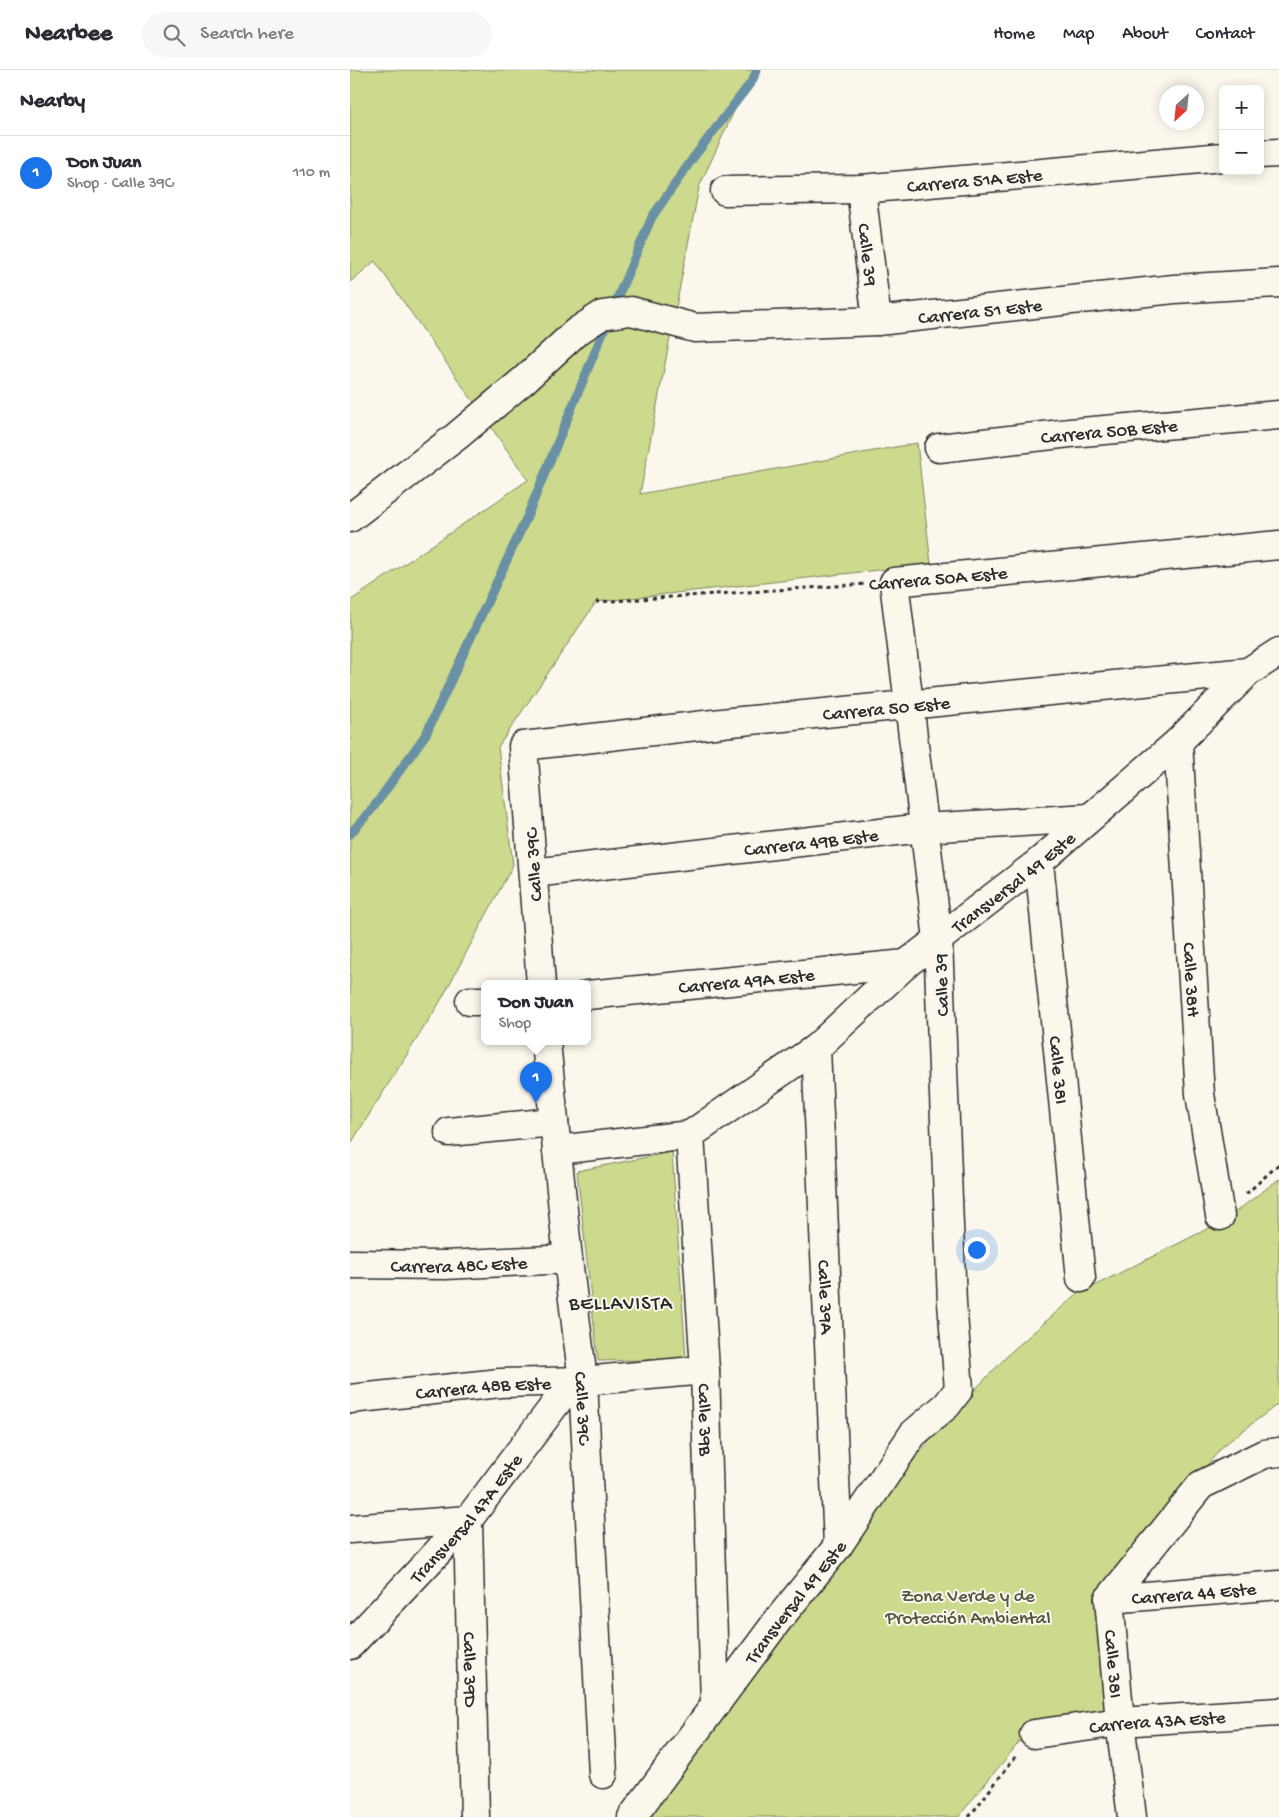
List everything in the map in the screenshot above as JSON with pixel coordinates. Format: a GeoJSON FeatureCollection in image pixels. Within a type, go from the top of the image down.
{"type":"FeatureCollection","features":[{"type":"Feature","properties":{"kind":"street"},"geometry":{"type":"LineString","coordinates":[[1264,154],[1279,153]]}},
{"type":"Feature","properties":{"kind":"street","name":"Carrera 51A Este"},"geometry":{"type":"LineString","coordinates":[[725,191],[861,189],[1219,157]]}},
{"type":"Feature","properties":{"kind":"street","name":"Calle 39"},"geometry":{"type":"LineString","coordinates":[[861,189],[876,321]]}},
{"type":"Feature","properties":{"kind":"street","name":"Carrera 51 Este"},"geometry":{"type":"LineString","coordinates":[[350,518],[457,436],[524,380],[576,332],[602,315],[631,311],[695,328],[876,321],[1174,289],[1279,283]]}},
{"type":"Feature","properties":{"kind":"street","name":"Carrera 50B Este"},"geometry":{"type":"LineString","coordinates":[[939,448],[1070,433],[1279,415]]}},
{"type":"Feature","properties":{"kind":"street","name":"Carrera 50A Este"},"geometry":{"type":"LineString","coordinates":[[894,582],[1279,545]]}},
{"type":"Feature","properties":{"kind":"street","name":"Calle 39"},"geometry":{"type":"LineString","coordinates":[[894,582],[938,939],[952,1303],[959,1389]]}},
{"type":"Feature","properties":{"kind":"street","name":"Transversal 49 Este"},"geometry":{"type":"LineString","coordinates":[[690,1135],[816,1048],[906,964],[1039,862],[1178,742],[1248,672],[1279,652]]}},
{"type":"Feature","properties":{"kind":"street","name":"Carrera 50 Este"},"geometry":{"type":"LineString","coordinates":[[523,746],[669,728],[1248,672]]}},
{"type":"Feature","properties":{"kind":"street","name":"Calle 38H"},"geometry":{"type":"LineString","coordinates":[[1178,742],[1200,1094],[1220,1216]]}},
{"type":"Feature","properties":{"kind":"street","name":"Calle 39C"},"geometry":{"type":"LineString","coordinates":[[523,746],[541,980]]}},
{"type":"Feature","properties":{"kind":"street","name":"Carrera 49B Este"},"geometry":{"type":"LineString","coordinates":[[533,872],[923,828],[1089,818]]}},
{"type":"Feature","properties":{"kind":"street","name":"Calle 38I"},"geometry":{"type":"LineString","coordinates":[[1039,862],[1081,1278]]}},
{"type":"Feature","properties":{"kind":"street","name":"Carrera 49A Este"},"geometry":{"type":"LineString","coordinates":[[591,995],[906,964]]}},
{"type":"Feature","properties":{"kind":"street","name":"Calle 39C"},"geometry":{"type":"LineString","coordinates":[[546,1045],[568,1259],[603,1774]]}},
{"type":"Feature","properties":{"kind":"street","name":"Calle 39A"},"geometry":{"type":"LineString","coordinates":[[816,1048],[838,1546]]}},
{"type":"Feature","properties":{"kind":"street"},"geometry":{"type":"LineString","coordinates":[[449,1132],[554,1122]]}},
{"type":"Feature","properties":{"kind":"street"},"geometry":{"type":"LineString","coordinates":[[557,1150],[690,1135]]}},
{"type":"Feature","properties":{"kind":"street","name":"Calle 39B"},"geometry":{"type":"LineString","coordinates":[[690,1135],[705,1370],[715,1705]]}},
{"type":"Feature","properties":{"kind":"street","name":"Carrera 48C Este"},"geometry":{"type":"LineString","coordinates":[[350,1264],[445,1265],[568,1259]]}},
{"type":"Feature","properties":{"kind":"street","name":"Carrera 48B Este"},"geometry":{"type":"LineString","coordinates":[[350,1399],[500,1383],[577,1382],[705,1370]]}},
{"type":"Feature","properties":{"kind":"street","name":"Transversal 47A Este"},"geometry":{"type":"LineString","coordinates":[[350,1646],[468,1520],[577,1382]]}},
{"type":"Feature","properties":{"kind":"street","name":"Transversal 49 Este"},"geometry":{"type":"LineString","coordinates":[[632,1817],[778,1620],[838,1546],[913,1434],[947,1405],[959,1389]]}},
{"type":"Feature","properties":{"kind":"street"},"geometry":{"type":"LineString","coordinates":[[1109,1599],[1202,1485],[1272,1453]]}},
{"type":"Feature","properties":{"kind":"street"},"geometry":{"type":"LineString","coordinates":[[350,1529],[468,1520]]}},
{"type":"Feature","properties":{"kind":"street","name":"Calle 39D"},"geometry":{"type":"LineString","coordinates":[[468,1520],[474,1817]]}},
{"type":"Feature","properties":{"kind":"street","name":"Carrera 44 Este"},"geometry":{"type":"LineString","coordinates":[[1109,1599],[1279,1585]]}},
{"type":"Feature","properties":{"kind":"street","name":"Calle 38I"},"geometry":{"type":"LineString","coordinates":[[1109,1599],[1120,1722],[1132,1817]]}},
{"type":"Feature","properties":{"kind":"street","name":"Carrera 43A Este"},"geometry":{"type":"LineString","coordinates":[[1034,1734],[1120,1722],[1279,1712]]}},
{"type":"Feature","properties":{"kind":"path","name":"Carrera 50A Este"},"geometry":{"type":"LineString","coordinates":[[596,602],[894,582]]}},
{"type":"Feature","properties":{"kind":"path"},"geometry":{"type":"LineString","coordinates":[[1220,1216],[1279,1164]]}},
{"type":"Feature","properties":{"kind":"path"},"geometry":{"type":"LineString","coordinates":[[969,1817],[1034,1734]]}},
{"type":"Feature","properties":{"kind":"green space"},"geometry":{"type":"Polygon","coordinates":[[[350,70],[753,70],[699,187],[640,494],[917,443],[931,564],[596,602],[498,747],[513,865],[440,1002],[350,1145],[350,601],[528,480],[375,261],[350,282],[350,70]]]}},
{"type":"Feature","properties":{"kind":"green space"},"geometry":{"type":"Polygon","coordinates":[[[672,1152],[686,1359],[598,1361],[577,1171],[672,1152]]]}},
{"type":"Feature","properties":{"kind":"green space","name":"Zona Verde y de Protección Ambiental"},"geometry":{"type":"Polygon","coordinates":[[[1279,1179],[1279,1403],[1223,1446],[1102,1594],[1113,1714],[1034,1724],[960,1817],[641,1817],[839,1548],[961,1404],[1012,1351],[1076,1295],[1225,1220],[1279,1179]]]}},
{"type":"Feature","properties":{"kind":"waterway"},"geometry":{"type":"LineString","coordinates":[[613,308],[652,217],[693,158],[752,81],[757,70]]}},
{"type":"Feature","properties":{"kind":"waterway"},"geometry":{"type":"LineString","coordinates":[[350,834],[373,808],[426,734],[526,519],[608,320]]}},
{"type":"Feature","properties":{"kind":"place","name":"Don Juan"},"geometry":{"type":"Point","coordinates":[536,1103]}},
{"type":"Feature","properties":{"kind":"district","name":"BELLAVISTA"},"geometry":{"type":"Point","coordinates":[621,1302]}}]}
